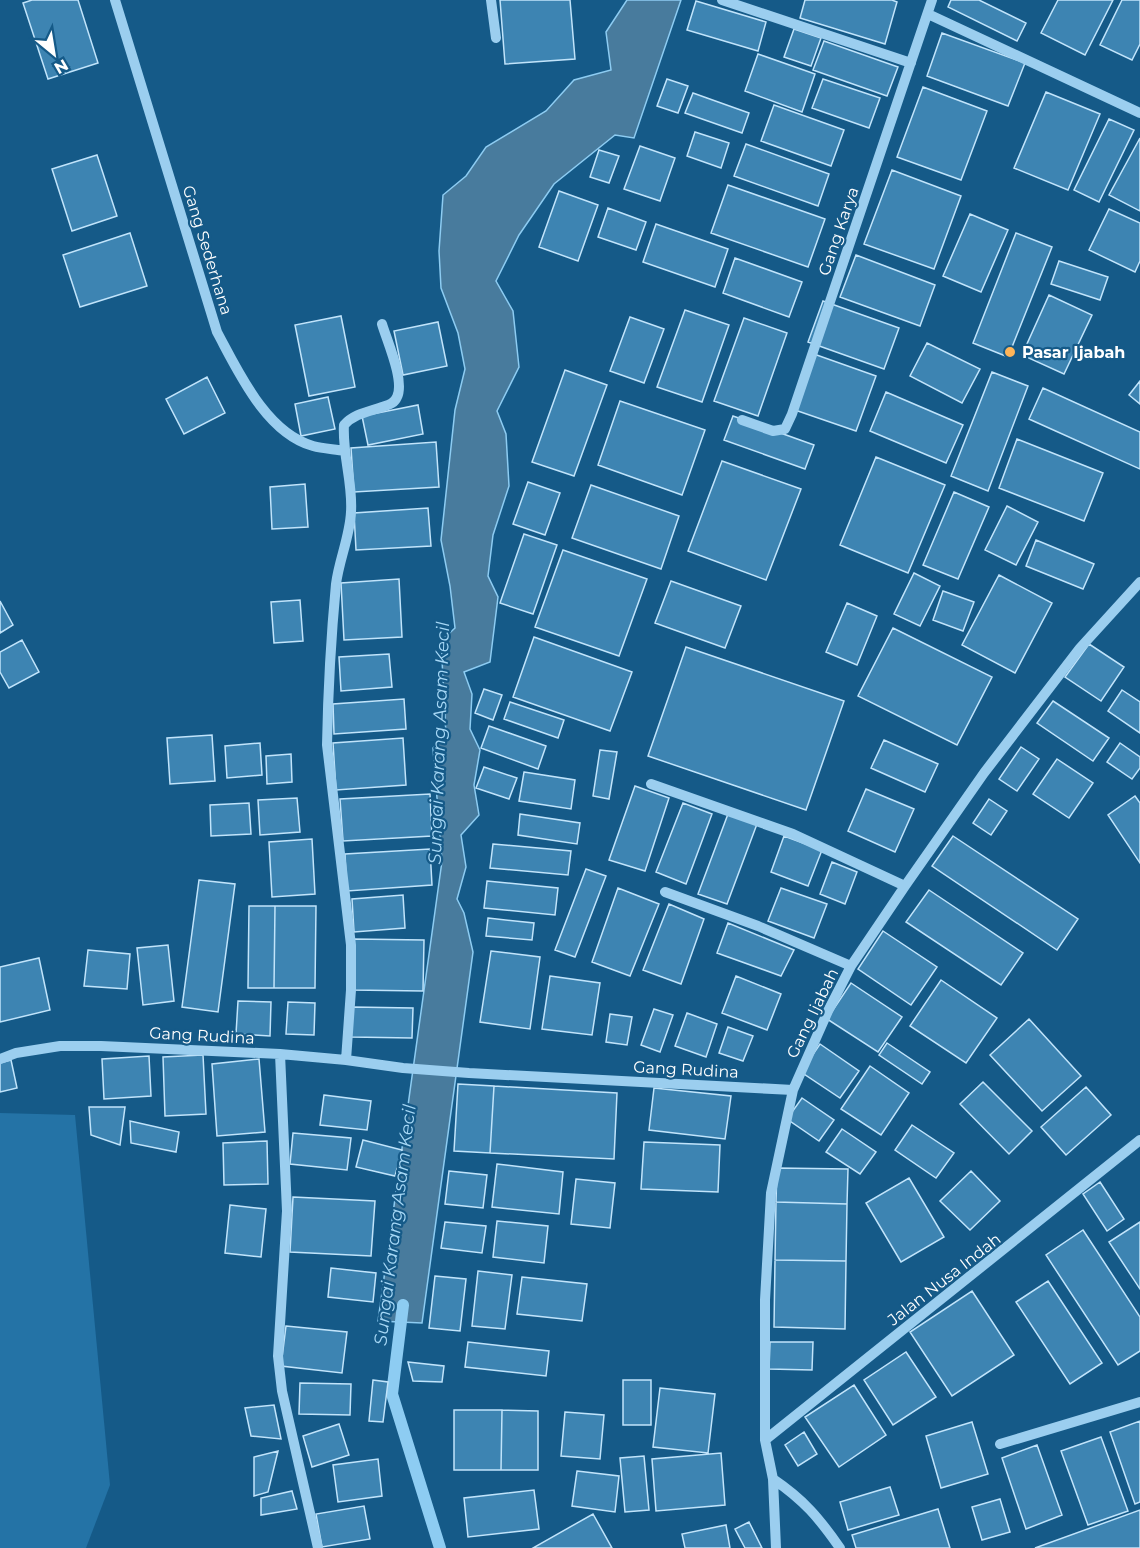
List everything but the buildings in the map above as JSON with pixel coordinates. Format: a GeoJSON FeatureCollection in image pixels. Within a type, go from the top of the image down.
{"type":"FeatureCollection","features":[{"type":"Feature","properties":{"kind":"street","name":"Gang Sederhana"},"geometry":{"type":"LineString","coordinates":[[115,0],[217,332],[240,375],[264,410],[283,430],[312,446],[345,451]]}},
{"type":"Feature","properties":{"kind":"street"},"geometry":{"type":"LineString","coordinates":[[491,0],[496,38]]}},
{"type":"Feature","properties":{"kind":"street"},"geometry":{"type":"LineString","coordinates":[[722,0],[911,63]]}},
{"type":"Feature","properties":{"kind":"street","name":"Gang Karya"},"geometry":{"type":"LineString","coordinates":[[742,420],[773,431],[785,429],[789,422],[932,0]]}},
{"type":"Feature","properties":{"kind":"street"},"geometry":{"type":"LineString","coordinates":[[928,14],[1140,113]]}},
{"type":"Feature","properties":{"kind":"street"},"geometry":{"type":"LineString","coordinates":[[346,1060],[351,990],[351,945],[327,745],[337,582],[351,514],[351,488],[343,438],[344,425],[352,417],[392,404],[397,397],[399,386],[396,369],[381,324]]}},
{"type":"Feature","properties":{"kind":"street","name":"Gang Ijabah"},"geometry":{"type":"LineString","coordinates":[[776,1548],[773,1479],[765,1440],[765,1300],[771,1193],[793,1090],[851,966],[905,886],[984,773],[1073,657],[1140,582]]}},
{"type":"Feature","properties":{"kind":"street"},"geometry":{"type":"LineString","coordinates":[[651,784],[793,834],[905,886]]}},
{"type":"Feature","properties":{"kind":"street"},"geometry":{"type":"LineString","coordinates":[[665,892],[758,926],[851,966]]}},
{"type":"Feature","properties":{"kind":"street","name":"Gang Rudina"},"geometry":{"type":"LineString","coordinates":[[0,1059],[16,1053],[60,1046],[101,1046],[280,1054],[469,1073],[793,1090]]}},
{"type":"Feature","properties":{"kind":"street"},"geometry":{"type":"LineString","coordinates":[[280,1054],[287,1211],[278,1356],[282,1391],[318,1548]]}},
{"type":"Feature","properties":{"kind":"street","name":"Jalan Nusa Indah"},"geometry":{"type":"LineString","coordinates":[[765,1440],[1138,1145]]}},
{"type":"Feature","properties":{"kind":"street"},"geometry":{"type":"LineString","coordinates":[[1000,1444],[1140,1402]]}},
{"type":"Feature","properties":{"kind":"street"},"geometry":{"type":"LineString","coordinates":[[773,1479],[815,1513],[840,1548]]}},
{"type":"Feature","properties":{"kind":"shaded area"},"geometry":{"type":"Polygon","coordinates":[[[0,1113],[75,1115],[110,1485],[86,1548],[0,1548],[0,1113]]]}},
{"type":"Feature","properties":{"kind":"water"},"geometry":{"type":"Polygon","coordinates":[[[627,0],[681,0],[634,138],[615,135],[554,184],[519,235],[496,281],[513,311],[519,367],[497,411],[506,434],[509,486],[493,535],[488,576],[498,597],[490,662],[464,672],[472,694],[470,729],[480,750],[474,785],[479,815],[461,835],[466,867],[457,899],[464,913],[473,952],[422,1323],[378,1321],[442,861],[433,748],[446,735],[441,641],[455,628],[441,540],[455,410],[465,369],[458,333],[441,288],[439,251],[443,195],[466,176],[486,147],[546,111],[574,80],[611,70],[606,32],[627,0]]]}},
{"type":"Feature","properties":{"kind":"waterway","name":"Sungai Karang Asam Kecil"},"geometry":{"type":"LineString","coordinates":[[403,1305],[392,1394],[440,1548]]}},
{"type":"Feature","properties":{"kind":"place","name":"Pasar Ijabah"},"geometry":{"type":"Point","coordinates":[1010,352]}}]}
